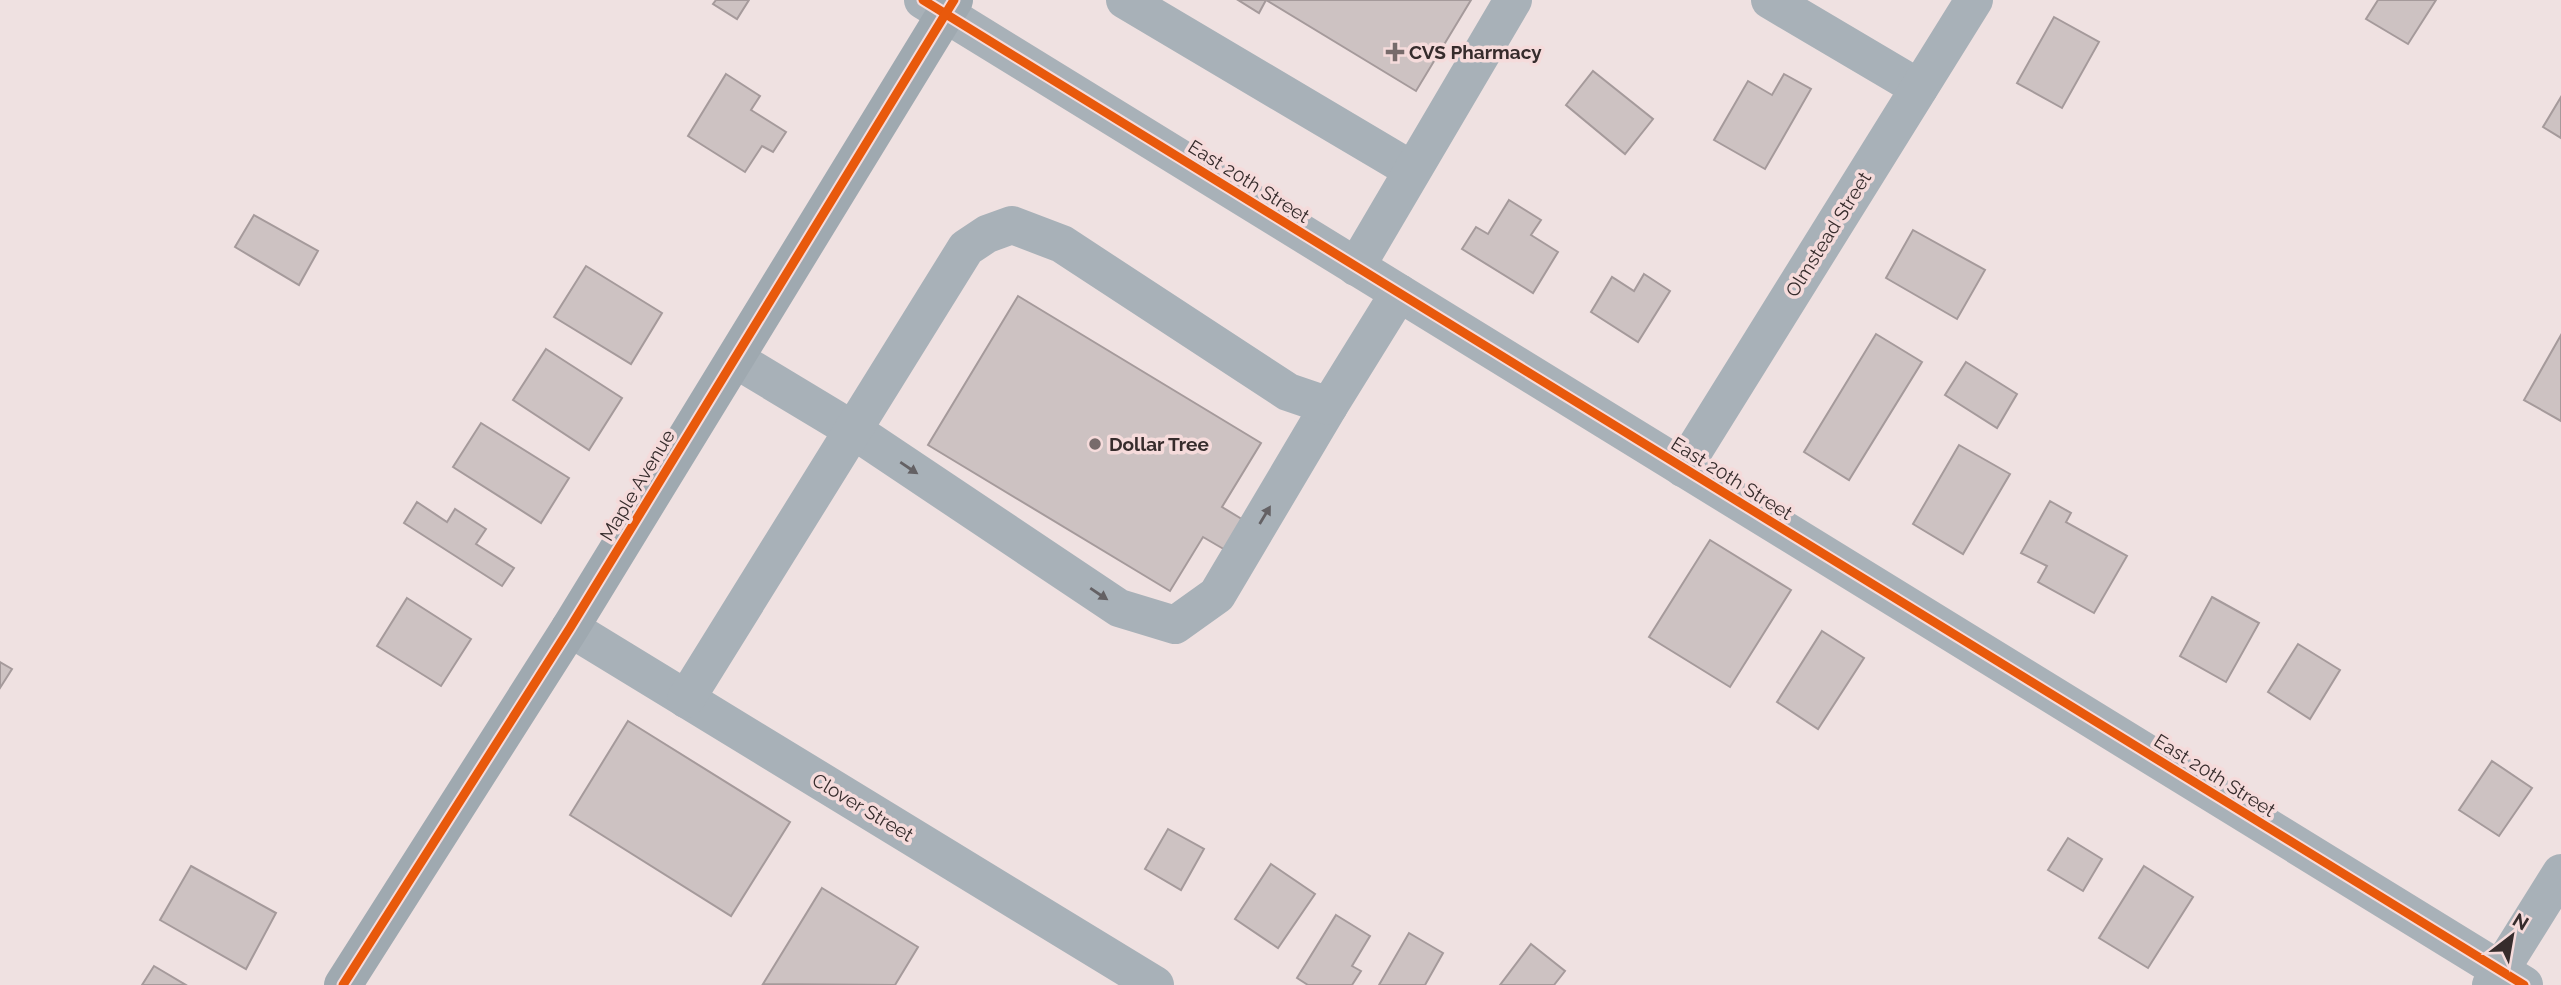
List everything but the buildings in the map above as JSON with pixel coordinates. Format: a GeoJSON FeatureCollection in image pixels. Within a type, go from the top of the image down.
{"type":"FeatureCollection","features":[{"type":"Feature","properties":{"kind":"main road","name":"Maple Avenue"},"geometry":{"type":"LineString","coordinates":[[343,985],[570,628],[735,359],[941,5]]}},
{"type":"Feature","properties":{"kind":"street"},"geometry":{"type":"LineString","coordinates":[[1125,0],[1412,170]]}},
{"type":"Feature","properties":{"kind":"street"},"geometry":{"type":"LineString","coordinates":[[1356,267],[1513,0]]}},
{"type":"Feature","properties":{"kind":"street"},"geometry":{"type":"LineString","coordinates":[[1770,0],[1919,88]]}},
{"type":"Feature","properties":{"kind":"street","name":"Olmstead Street"},"geometry":{"type":"LineString","coordinates":[[1683,468],[1974,0]]}},
{"type":"Feature","properties":{"kind":"street","name":"East 20th Street"},"geometry":{"type":"LineString","coordinates":[[941,5],[1356,267],[2505,980]]}},
{"type":"Feature","properties":{"kind":"street"},"geometry":{"type":"LineString","coordinates":[[686,699],[966,248],[987,234],[1012,225],[1062,244],[1287,392],[1329,406]]}},
{"type":"Feature","properties":{"kind":"street"},"geometry":{"type":"LineString","coordinates":[[735,359],[853,430],[1119,608],[1175,625],[1217,595],[1399,293]]}},
{"type":"Feature","properties":{"kind":"street","name":"Clover Street"},"geometry":{"type":"LineString","coordinates":[[570,628],[1155,985]]}},
{"type":"Feature","properties":{"kind":"street"},"geometry":{"type":"LineString","coordinates":[[2505,980],[2561,873]]}},
{"type":"Feature","properties":{"kind":"cycle path"},"geometry":{"type":"LineString","coordinates":[[923,0],[2524,985]]}},
{"type":"Feature","properties":{"kind":"cycle path"},"geometry":{"type":"LineString","coordinates":[[343,985],[570,628],[954,0]]}},
{"type":"Feature","properties":{"kind":"place","name":"CVS Pharmacy"},"geometry":{"type":"Point","coordinates":[1395,52]}},
{"type":"Feature","properties":{"kind":"place","name":"Dollar Tree"},"geometry":{"type":"Point","coordinates":[1095,444]}}]}
